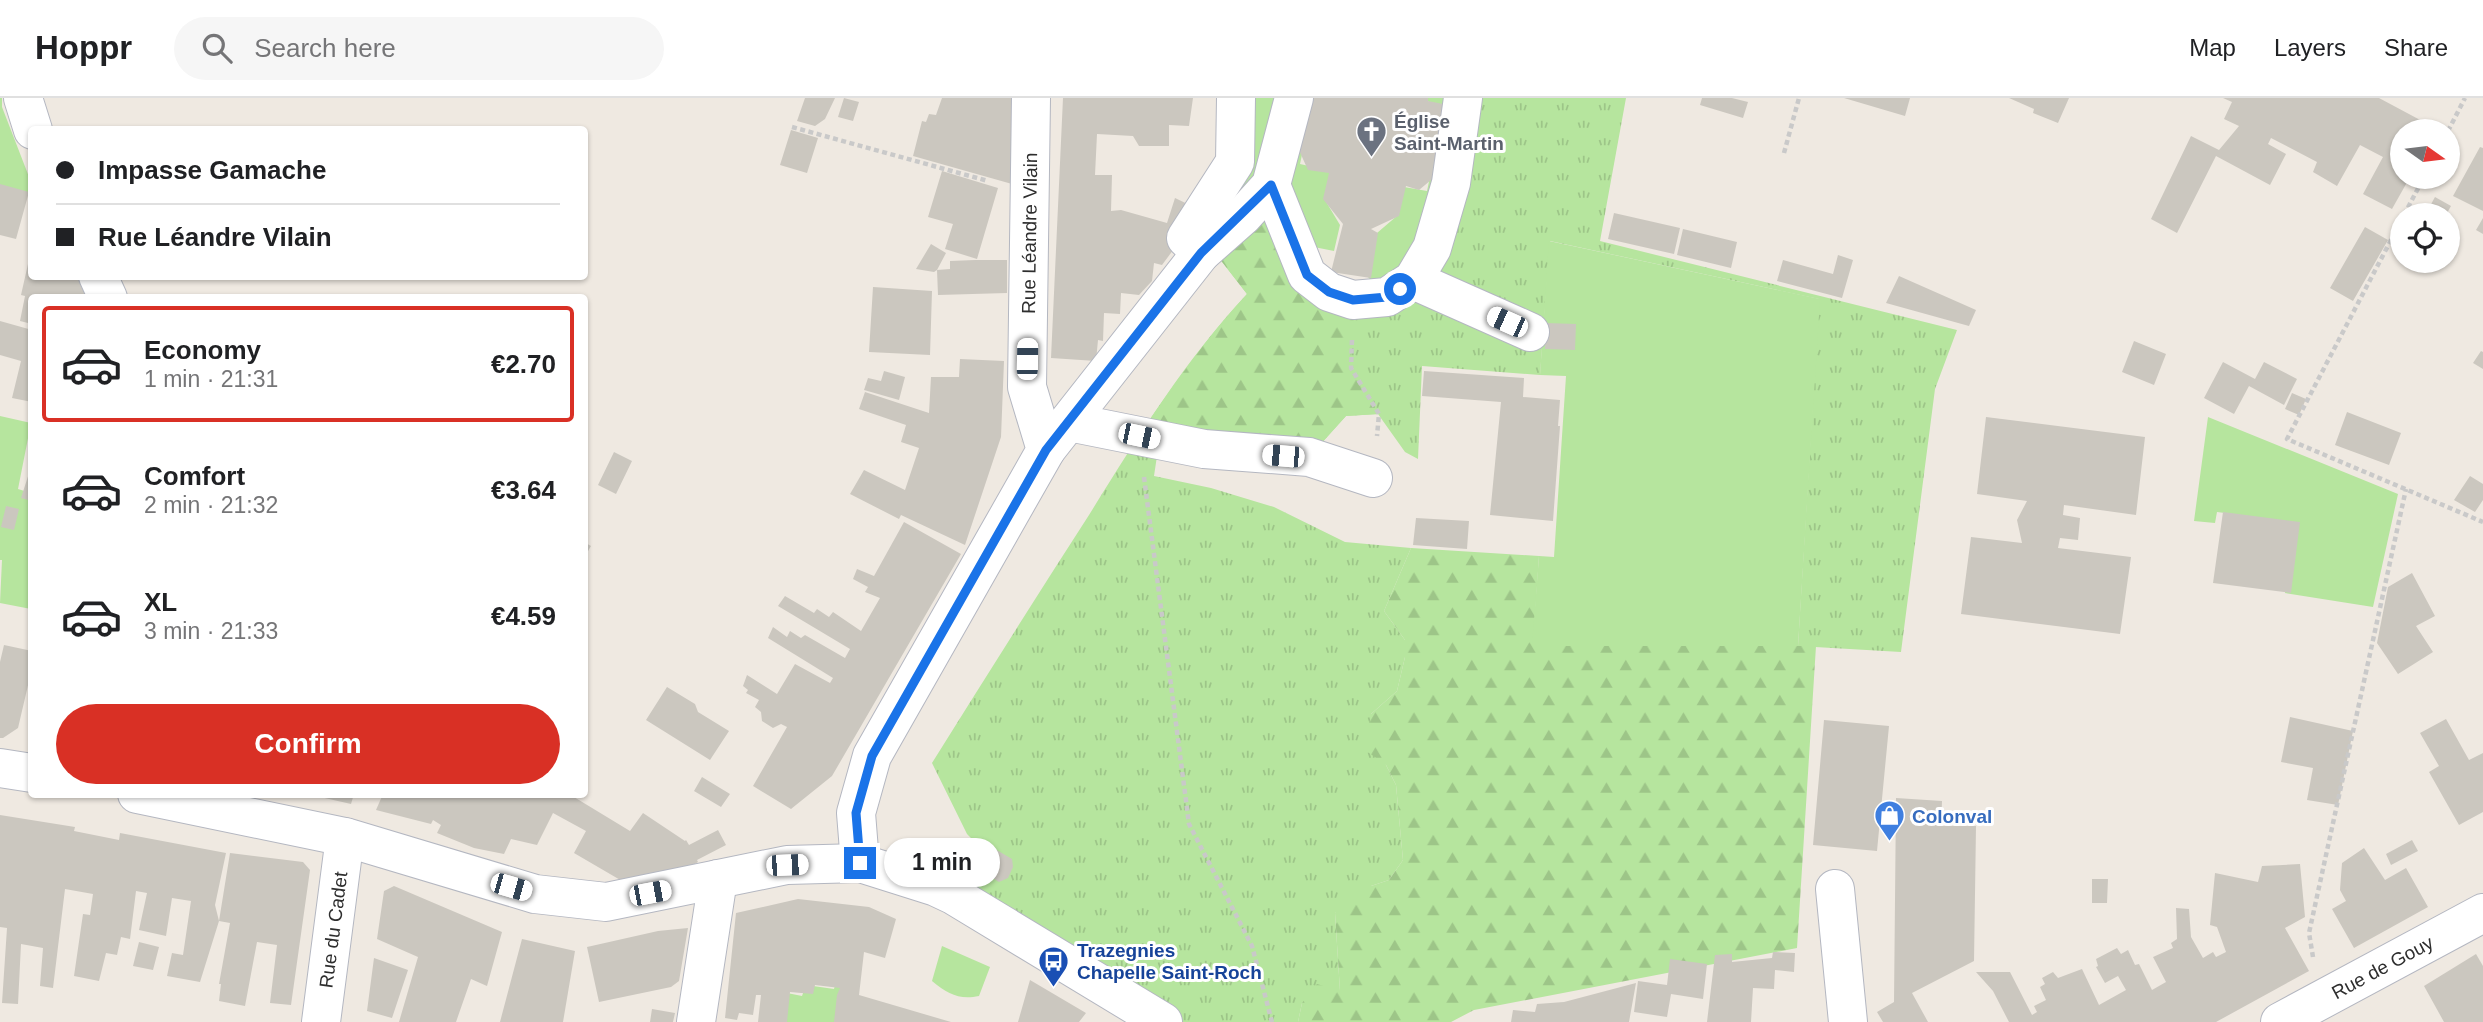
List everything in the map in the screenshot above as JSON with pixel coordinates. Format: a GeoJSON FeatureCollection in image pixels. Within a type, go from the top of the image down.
{"type":"FeatureCollection","features":[{"type":"Feature","properties":{"kind":"street"},"geometry":{"type":"LineString","coordinates":[[23,98],[32,126]]}},
{"type":"Feature","properties":{"kind":"street","name":"Rue Léandre Vilain"},"geometry":{"type":"LineString","coordinates":[[1031,98],[1027,387],[1058,436]]}},
{"type":"Feature","properties":{"kind":"street"},"geometry":{"type":"LineString","coordinates":[[1205,249],[1186,237],[1235,162],[1236,98]]}},
{"type":"Feature","properties":{"kind":"street"},"geometry":{"type":"LineString","coordinates":[[860,863],[856,813],[872,756],[1058,436],[1205,249],[1271,185],[1294,98]]}},
{"type":"Feature","properties":{"kind":"street"},"geometry":{"type":"LineString","coordinates":[[1271,185],[1307,275],[1329,292],[1353,300],[1387,297],[1413,280],[1432,248],[1451,183],[1464,98]]}},
{"type":"Feature","properties":{"kind":"street"},"geometry":{"type":"LineString","coordinates":[[1413,280],[1530,332]]}},
{"type":"Feature","properties":{"kind":"street"},"geometry":{"type":"LineString","coordinates":[[1058,436],[1139,436],[1204,449],[1309,457],[1373,478]]}},
{"type":"Feature","properties":{"kind":"street"},"geometry":{"type":"LineString","coordinates":[[0,768],[28,772]]}},
{"type":"Feature","properties":{"kind":"street"},"geometry":{"type":"LineString","coordinates":[[156,798],[345,837],[535,894],[606,902],[787,865],[860,863],[953,895],[1163,1022]]}},
{"type":"Feature","properties":{"kind":"street","name":"Rue du Cadet"},"geometry":{"type":"LineString","coordinates":[[321,1022],[345,837]]}},
{"type":"Feature","properties":{"kind":"street"},"geometry":{"type":"LineString","coordinates":[[696,1022],[718,879]]}},
{"type":"Feature","properties":{"kind":"street"},"geometry":{"type":"LineString","coordinates":[[1835,889],[1848,1022]]}},
{"type":"Feature","properties":{"kind":"street","name":"Rue de Gouy"},"geometry":{"type":"LineString","coordinates":[[2280,1022],[2483,914]]}},
{"type":"Feature","properties":{"kind":"path"},"geometry":{"type":"LineString","coordinates":[[1784,153],[1799,98]]}},
{"type":"Feature","properties":{"kind":"path"},"geometry":{"type":"LineString","coordinates":[[2454,119],[2465,98]]}},
{"type":"Feature","properties":{"kind":"path"},"geometry":{"type":"LineString","coordinates":[[792,127],[1029,193]]}},
{"type":"Feature","properties":{"kind":"path"},"geometry":{"type":"LineString","coordinates":[[2390,241],[2287,439],[2483,522]]}},
{"type":"Feature","properties":{"kind":"path"},"geometry":{"type":"LineString","coordinates":[[1353,300],[1351,368],[1379,414],[1373,478]]}},
{"type":"Feature","properties":{"kind":"path"},"geometry":{"type":"LineString","coordinates":[[1139,436],[1189,824],[1252,946],[1272,1022]]}},
{"type":"Feature","properties":{"kind":"path"},"geometry":{"type":"LineString","coordinates":[[2325,998],[2315,967],[2309,933],[2406,489]]}},
{"type":"Feature","properties":{"kind":"green space"},"geometry":{"type":"Polygon","coordinates":[[[2,98],[2,107],[28,174],[28,194],[22,200],[0,196],[2,98]]]}},
{"type":"Feature","properties":{"kind":"green space"},"geometry":{"type":"Polygon","coordinates":[[[1236,98],[1314,98],[1300,164],[1331,171],[1325,200],[1340,225],[1334,251],[1294,243],[1271,186],[1209,245],[1236,98]]]}},
{"type":"Feature","properties":{"kind":"green space"},"geometry":{"type":"Polygon","coordinates":[[[1422,98],[1463,98],[1451,183],[1387,297],[1368,277],[1377,233],[1398,215],[1404,187],[1427,191],[1444,110],[1422,98]]]}},
{"type":"Feature","properties":{"kind":"green space"},"geometry":{"type":"Polygon","coordinates":[[[1463,98],[1626,98],[1600,241],[1957,330],[1935,389],[1901,652],[1798,646],[1819,299],[1550,241],[1540,375],[1422,366],[1418,459],[1405,452],[1378,414],[1346,416],[1309,457],[1157,456],[1154,476],[1211,488],[1274,507],[1345,542],[1411,548],[1384,611],[1405,640],[1405,657],[1397,691],[1371,714],[1386,765],[1396,785],[1403,860],[1389,880],[1371,886],[1335,913],[1340,991],[1302,1003],[1298,1022],[1163,1022],[953,895],[981,848],[967,834],[932,763],[1144,429],[1182,373],[1247,294],[1219,258],[1307,275],[1388,297],[1463,98]]]}},
{"type":"Feature","properties":{"kind":"green space"},"geometry":{"type":"Polygon","coordinates":[[[1243,216],[1283,217],[1353,300],[1351,368],[1379,414],[1346,416],[1309,457],[1139,435],[1177,380],[1247,294],[1209,245],[1243,216]]]}},
{"type":"Feature","properties":{"kind":"green space"},"geometry":{"type":"Polygon","coordinates":[[[1549,241],[1820,299],[1798,646],[1532,646],[1539,556],[1554,557],[1566,376],[1540,375],[1549,241]]]}},
{"type":"Feature","properties":{"kind":"green space"},"geometry":{"type":"Polygon","coordinates":[[[0,416],[28,422],[28,438],[18,489],[28,492],[28,608],[0,603],[0,416]]]}},
{"type":"Feature","properties":{"kind":"green space"},"geometry":{"type":"Polygon","coordinates":[[[2208,417],[2398,494],[2373,607],[2285,593],[2294,522],[2217,512],[2215,523],[2194,521],[2208,417]]]}},
{"type":"Feature","properties":{"kind":"green space"},"geometry":{"type":"Polygon","coordinates":[[[1411,548],[1539,556],[1533,646],[1816,646],[1797,948],[1474,1010],[1451,1022],[1298,1022],[1302,1003],[1317,984],[1340,991],[1335,913],[1352,884],[1371,886],[1389,880],[1403,860],[1396,785],[1386,765],[1365,750],[1371,714],[1397,691],[1405,657],[1405,640],[1384,611],[1411,548]]]}},
{"type":"Feature","properties":{"kind":"green space"},"geometry":{"type":"Polygon","coordinates":[[[942,946],[990,967],[979,996],[954,995],[932,981],[942,946]]]}},
{"type":"Feature","properties":{"kind":"green space"},"geometry":{"type":"Polygon","coordinates":[[[838,973],[850,1022],[779,1022],[782,992],[802,996],[806,985],[834,989],[838,973]]]}},
{"type":"Feature","properties":{"kind":"building"},"geometry":{"type":"Polygon","coordinates":[[[805,98],[835,98],[825,119],[815,126],[797,121],[805,98]]]}},
{"type":"Feature","properties":{"kind":"building"},"geometry":{"type":"Polygon","coordinates":[[[844,98],[859,102],[853,121],[838,117],[844,98]]]}},
{"type":"Feature","properties":{"kind":"building"},"geometry":{"type":"Polygon","coordinates":[[[942,98],[1014,98],[1012,184],[913,156],[922,121],[926,122],[929,114],[936,115],[942,98]]]}},
{"type":"Feature","properties":{"kind":"building"},"geometry":{"type":"Polygon","coordinates":[[[1063,98],[1193,98],[1189,126],[1169,125],[1169,146],[1139,146],[1133,136],[1097,134],[1095,175],[1112,175],[1111,211],[1121,210],[1167,223],[1175,198],[1202,211],[1162,265],[1154,263],[1152,281],[1139,295],[1121,293],[1120,314],[1104,313],[1103,341],[1098,340],[1096,361],[1051,358],[1063,98]]]}},
{"type":"Feature","properties":{"kind":"building","name":"Église Saint-Martin"},"geometry":{"type":"Polygon","coordinates":[[[1307,98],[1428,98],[1428,101],[1448,105],[1437,175],[1419,190],[1406,186],[1399,216],[1371,229],[1378,233],[1371,278],[1331,272],[1343,224],[1323,199],[1329,173],[1308,170],[1298,148],[1307,98]]]}},
{"type":"Feature","properties":{"kind":"building"},"geometry":{"type":"Polygon","coordinates":[[[1702,98],[1732,98],[1748,102],[1743,118],[1700,105],[1702,98]]]}},
{"type":"Feature","properties":{"kind":"building"},"geometry":{"type":"Polygon","coordinates":[[[1844,98],[1910,98],[1905,116],[1844,98]]]}},
{"type":"Feature","properties":{"kind":"building"},"geometry":{"type":"Polygon","coordinates":[[[2009,98],[2069,98],[2058,123],[2033,113],[2034,109],[2009,98]]]}},
{"type":"Feature","properties":{"kind":"building"},"geometry":{"type":"Polygon","coordinates":[[[2223,98],[2379,98],[2418,119],[2390,119],[2390,189],[2403,189],[2395,203],[2390,203],[2390,208],[2363,194],[2383,157],[2360,145],[2337,186],[2313,172],[2317,162],[2271,138],[2268,144],[2286,154],[2270,185],[2216,156],[2177,233],[2151,219],[2191,136],[2219,150],[2239,126],[2224,119],[2232,102],[2223,98]]]}},
{"type":"Feature","properties":{"kind":"building"},"geometry":{"type":"Polygon","coordinates":[[[791,130],[818,138],[807,173],[780,165],[791,130]]]}},
{"type":"Feature","properties":{"kind":"building"},"geometry":{"type":"Polygon","coordinates":[[[2480,147],[2483,148],[2483,211],[2453,196],[2457,189],[2460,189],[2460,183],[2480,147]]]}},
{"type":"Feature","properties":{"kind":"building"},"geometry":{"type":"Polygon","coordinates":[[[942,171],[998,188],[977,259],[945,249],[953,224],[928,217],[942,171]]]}},
{"type":"Feature","properties":{"kind":"building"},"geometry":{"type":"Polygon","coordinates":[[[0,184],[28,192],[16,239],[0,235],[0,184]]]}},
{"type":"Feature","properties":{"kind":"building"},"geometry":{"type":"Polygon","coordinates":[[[2435,197],[2446,203],[2432,203],[2435,197]]]}},
{"type":"Feature","properties":{"kind":"building"},"geometry":{"type":"Polygon","coordinates":[[[1614,213],[1680,228],[1674,254],[1608,239],[1614,213]]]}},
{"type":"Feature","properties":{"kind":"building"},"geometry":{"type":"Polygon","coordinates":[[[2483,218],[2483,234],[2476,230],[2483,218]]]}},
{"type":"Feature","properties":{"kind":"building"},"geometry":{"type":"Polygon","coordinates":[[[2365,227],[2388,240],[2353,301],[2330,288],[2365,227]]]}},
{"type":"Feature","properties":{"kind":"building"},"geometry":{"type":"Polygon","coordinates":[[[1683,229],[1737,242],[1731,268],[1677,255],[1683,229]]]}},
{"type":"Feature","properties":{"kind":"building"},"geometry":{"type":"Polygon","coordinates":[[[931,244],[946,253],[937,270],[934,272],[916,269],[931,244]]]}},
{"type":"Feature","properties":{"kind":"building"},"geometry":{"type":"Polygon","coordinates":[[[1838,255],[1853,260],[1842,298],[1777,281],[1783,260],[1833,274],[1838,255]]]}},
{"type":"Feature","properties":{"kind":"building"},"geometry":{"type":"Polygon","coordinates":[[[1007,260],[1007,293],[938,295],[937,270],[950,269],[950,261],[1007,260]]]}},
{"type":"Feature","properties":{"kind":"building"},"geometry":{"type":"Polygon","coordinates":[[[28,264],[28,280],[89,280],[86,294],[28,294],[28,323],[20,321],[25,296],[21,295],[28,264]]]}},
{"type":"Feature","properties":{"kind":"building"},"geometry":{"type":"Polygon","coordinates":[[[1899,276],[1976,310],[1969,326],[1886,303],[1899,276]]]}},
{"type":"Feature","properties":{"kind":"building"},"geometry":{"type":"Polygon","coordinates":[[[873,287],[932,291],[930,355],[869,352],[873,287]]]}},
{"type":"Feature","properties":{"kind":"building"},"geometry":{"type":"Polygon","coordinates":[[[0,321],[28,329],[28,401],[12,398],[21,361],[0,355],[0,321]]]}},
{"type":"Feature","properties":{"kind":"building"},"geometry":{"type":"Polygon","coordinates":[[[1546,323],[1576,324],[1575,350],[1545,349],[1546,323]]]}},
{"type":"Feature","properties":{"kind":"building"},"geometry":{"type":"Polygon","coordinates":[[[2134,341],[2166,354],[2154,385],[2122,372],[2134,341]]]}},
{"type":"Feature","properties":{"kind":"building"},"geometry":{"type":"Polygon","coordinates":[[[2481,351],[2483,352],[2483,369],[2473,363],[2481,351]]]}},
{"type":"Feature","properties":{"kind":"building"},"geometry":{"type":"Polygon","coordinates":[[[960,359],[1004,361],[1001,437],[965,545],[901,515],[899,519],[850,494],[864,470],[905,490],[919,448],[901,442],[906,425],[859,409],[865,392],[929,413],[931,377],[959,377],[960,359]]]}},
{"type":"Feature","properties":{"kind":"building"},"geometry":{"type":"Polygon","coordinates":[[[2223,362],[2255,379],[2264,362],[2297,379],[2284,405],[2249,386],[2234,414],[2204,398],[2223,362]]]}},
{"type":"Feature","properties":{"kind":"building"},"geometry":{"type":"Polygon","coordinates":[[[884,371],[905,377],[899,400],[864,390],[868,378],[881,381],[884,371]]]}},
{"type":"Feature","properties":{"kind":"building"},"geometry":{"type":"Polygon","coordinates":[[[1424,371],[1524,378],[1523,397],[1560,400],[1553,521],[1490,515],[1501,402],[1422,396],[1424,371]]]}},
{"type":"Feature","properties":{"kind":"building"},"geometry":{"type":"Polygon","coordinates":[[[2292,393],[2306,399],[2299,415],[2285,409],[2292,393]]]}},
{"type":"Feature","properties":{"kind":"building"},"geometry":{"type":"Polygon","coordinates":[[[2347,412],[2401,433],[2389,465],[2335,445],[2347,412]]]}},
{"type":"Feature","properties":{"kind":"building"},"geometry":{"type":"Polygon","coordinates":[[[1986,417],[2145,437],[2136,515],[2064,505],[2063,515],[2080,518],[2078,540],[2060,538],[2058,548],[2131,557],[2120,634],[1961,614],[1971,537],[2022,543],[2017,520],[2027,501],[1977,494],[1986,417]]]}},
{"type":"Feature","properties":{"kind":"building"},"geometry":{"type":"Polygon","coordinates":[[[614,452],[632,461],[616,494],[598,485],[614,452]]]}},
{"type":"Feature","properties":{"kind":"building"},"geometry":{"type":"Polygon","coordinates":[[[28,476],[28,500],[21,498],[28,476]]]}},
{"type":"Feature","properties":{"kind":"building"},"geometry":{"type":"Polygon","coordinates":[[[2470,476],[2483,484],[2483,500],[2475,512],[2454,500],[2470,476]]]}},
{"type":"Feature","properties":{"kind":"building"},"geometry":{"type":"Polygon","coordinates":[[[6,506],[19,509],[14,530],[1,527],[6,506]]]}},
{"type":"Feature","properties":{"kind":"building"},"geometry":{"type":"Polygon","coordinates":[[[2223,512],[2300,522],[2291,593],[2213,583],[2223,512]]]}},
{"type":"Feature","properties":{"kind":"building"},"geometry":{"type":"Polygon","coordinates":[[[1416,518],[1469,521],[1467,549],[1413,545],[1416,518]]]}},
{"type":"Feature","properties":{"kind":"building"},"geometry":{"type":"Polygon","coordinates":[[[904,522],[961,554],[832,776],[791,809],[753,786],[787,727],[781,724],[773,728],[762,721],[761,712],[755,707],[759,700],[746,693],[748,690],[743,686],[747,675],[777,694],[795,664],[830,683],[833,678],[768,638],[773,627],[787,637],[790,631],[801,638],[805,635],[845,658],[850,649],[778,606],[785,596],[814,613],[817,609],[829,617],[833,612],[861,631],[880,598],[865,592],[868,587],[853,579],[857,569],[874,576],[904,522]]]}},
{"type":"Feature","properties":{"kind":"building"},"geometry":{"type":"Polygon","coordinates":[[[2412,573],[2435,616],[2416,626],[2433,652],[2398,674],[2377,643],[2388,587],[2412,573]]]}},
{"type":"Feature","properties":{"kind":"building"},"geometry":{"type":"Polygon","coordinates":[[[4,645],[28,650],[28,685],[18,728],[3,738],[0,738],[0,662],[4,645]]]}},
{"type":"Feature","properties":{"kind":"building"},"geometry":{"type":"Polygon","coordinates":[[[667,687],[695,704],[698,712],[729,731],[710,760],[646,720],[667,687]]]}},
{"type":"Feature","properties":{"kind":"building"},"geometry":{"type":"Polygon","coordinates":[[[2290,717],[2353,731],[2338,805],[2307,800],[2313,768],[2281,762],[2290,717]]]}},
{"type":"Feature","properties":{"kind":"building"},"geometry":{"type":"Polygon","coordinates":[[[2446,719],[2469,760],[2483,753],[2483,812],[2459,825],[2429,772],[2439,766],[2420,733],[2446,719]]]}},
{"type":"Feature","properties":{"kind":"building"},"geometry":{"type":"Polygon","coordinates":[[[1824,720],[1889,726],[1877,851],[1813,845],[1824,720]]]}},
{"type":"Feature","properties":{"kind":"building"},"geometry":{"type":"Polygon","coordinates":[[[702,777],[730,794],[721,807],[694,791],[702,777]]]}},
{"type":"Feature","properties":{"kind":"building"},"geometry":{"type":"Polygon","coordinates":[[[325,798],[353,798],[351,804],[325,798]]]}},
{"type":"Feature","properties":{"kind":"building"},"geometry":{"type":"Polygon","coordinates":[[[381,798],[576,798],[630,831],[643,813],[686,840],[689,845],[718,830],[726,845],[697,860],[698,862],[687,869],[622,881],[574,853],[586,831],[553,813],[537,845],[511,839],[504,854],[474,848],[437,833],[441,825],[433,820],[431,824],[376,810],[381,798]]]}},
{"type":"Feature","properties":{"kind":"building"},"geometry":{"type":"Polygon","coordinates":[[[1896,798],[1942,801],[1941,826],[1976,826],[1974,961],[1912,993],[1928,1022],[1883,1022],[1877,1012],[1894,1002],[1896,798]]]}},
{"type":"Feature","properties":{"kind":"building"},"geometry":{"type":"Polygon","coordinates":[[[0,815],[75,827],[74,831],[119,840],[120,833],[226,853],[215,905],[219,921],[200,982],[167,976],[172,953],[183,955],[191,901],[172,898],[166,936],[139,930],[147,893],[136,891],[130,939],[121,937],[117,955],[106,953],[99,981],[74,976],[83,914],[90,915],[93,894],[65,889],[53,988],[40,986],[43,948],[21,944],[18,1004],[2,1003],[7,928],[0,927],[0,815]]]}},
{"type":"Feature","properties":{"kind":"building"},"geometry":{"type":"Polygon","coordinates":[[[2412,840],[2418,851],[2391,865],[2386,854],[2412,840]]]}},
{"type":"Feature","properties":{"kind":"building"},"geometry":{"type":"Polygon","coordinates":[[[983,842],[1012,859],[1013,867],[1008,878],[999,882],[970,864],[983,842]]]}},
{"type":"Feature","properties":{"kind":"building"},"geometry":{"type":"Polygon","coordinates":[[[2364,848],[2385,880],[2406,868],[2428,907],[2354,948],[2332,909],[2346,901],[2340,890],[2342,863],[2364,848]]]}},
{"type":"Feature","properties":{"kind":"building"},"geometry":{"type":"Polygon","coordinates":[[[230,853],[303,862],[310,870],[291,1005],[270,1003],[277,945],[257,942],[245,1006],[219,1001],[219,984],[230,923],[219,921],[230,853]]]}},
{"type":"Feature","properties":{"kind":"building"},"geometry":{"type":"Polygon","coordinates":[[[2300,864],[2305,917],[2285,928],[2309,971],[2216,1022],[2009,1022],[1993,991],[1976,972],[2010,972],[2032,1015],[2037,1012],[2034,1006],[2046,1000],[2040,987],[2045,984],[2042,978],[2053,972],[2058,978],[2082,969],[2099,1005],[2126,990],[2118,976],[2105,983],[2096,967],[2096,959],[2117,948],[2121,954],[2128,950],[2135,965],[2139,964],[2152,990],[2166,982],[2153,957],[2173,948],[2171,943],[2177,939],[2176,908],[2189,909],[2191,937],[2203,958],[2213,952],[2216,957],[2226,952],[2217,927],[2210,925],[2215,873],[2258,882],[2262,866],[2300,864]]]}},
{"type":"Feature","properties":{"kind":"building"},"geometry":{"type":"Polygon","coordinates":[[[2092,879],[2108,879],[2107,903],[2092,903],[2092,879]]]}},
{"type":"Feature","properties":{"kind":"building"},"geometry":{"type":"Polygon","coordinates":[[[394,886],[502,932],[487,986],[471,979],[456,1022],[399,1022],[418,957],[377,939],[384,891],[394,886]]]}},
{"type":"Feature","properties":{"kind":"building"},"geometry":{"type":"Polygon","coordinates":[[[798,899],[869,907],[896,919],[885,958],[864,952],[859,995],[951,1022],[834,1022],[840,988],[815,985],[813,994],[790,992],[787,1022],[758,1022],[761,995],[756,995],[753,1015],[739,1013],[737,1020],[725,1018],[736,913],[798,899]]]}},
{"type":"Feature","properties":{"kind":"building"},"geometry":{"type":"Polygon","coordinates":[[[688,928],[679,981],[671,987],[599,1002],[587,947],[658,931],[688,928]]]}},
{"type":"Feature","properties":{"kind":"building"},"geometry":{"type":"Polygon","coordinates":[[[522,939],[575,951],[563,1022],[500,1022],[522,939]]]}},
{"type":"Feature","properties":{"kind":"building"},"geometry":{"type":"Polygon","coordinates":[[[139,942],[159,947],[153,970],[133,966],[139,942]]]}},
{"type":"Feature","properties":{"kind":"building"},"geometry":{"type":"Polygon","coordinates":[[[1773,952],[1795,953],[1794,972],[1775,970],[1774,989],[1753,988],[1751,1022],[1707,1022],[1715,955],[1732,954],[1732,962],[1772,958],[1773,952]]]}},
{"type":"Feature","properties":{"kind":"building"},"geometry":{"type":"Polygon","coordinates":[[[2476,954],[2483,966],[2483,1022],[2444,1022],[2424,986],[2476,954]]]}},
{"type":"Feature","properties":{"kind":"building"},"geometry":{"type":"Polygon","coordinates":[[[374,958],[408,970],[392,1018],[367,1011],[374,958]]]}},
{"type":"Feature","properties":{"kind":"building"},"geometry":{"type":"Polygon","coordinates":[[[1670,959],[1707,964],[1703,999],[1671,994],[1667,1017],[1634,1012],[1638,981],[1667,985],[1670,959]]]}},
{"type":"Feature","properties":{"kind":"building"},"geometry":{"type":"Polygon","coordinates":[[[1030,980],[1086,1013],[1079,1022],[1018,1022],[1030,980]]]}},
{"type":"Feature","properties":{"kind":"building"},"geometry":{"type":"Polygon","coordinates":[[[1636,983],[1629,1022],[1511,1022],[1513,1010],[1535,1012],[1537,1004],[1564,1002],[1636,983]]]}},
{"type":"Feature","properties":{"kind":"building"},"geometry":{"type":"Polygon","coordinates":[[[652,1009],[675,1013],[673,1022],[650,1022],[652,1009]]]}},
{"type":"Feature","properties":{"kind":"place","name":"Église Saint-Martin"},"geometry":{"type":"Point","coordinates":[1371,159]}},
{"type":"Feature","properties":{"kind":"place","name":"Colonval"},"geometry":{"type":"Point","coordinates":[1889,843]}},
{"type":"Feature","properties":{"kind":"place","name":"Trazegnies Chapelle Saint-Roch"},"geometry":{"type":"Point","coordinates":[1054,988]}},
{"type":"Feature","properties":{"kind":"route"},"geometry":{"type":"LineString","coordinates":[[860,863],[856,813],[872,756],[1046,450],[1201,253],[1271,185],[1307,275],[1329,292],[1353,300],[1387,297],[1400,289]]}}]}
